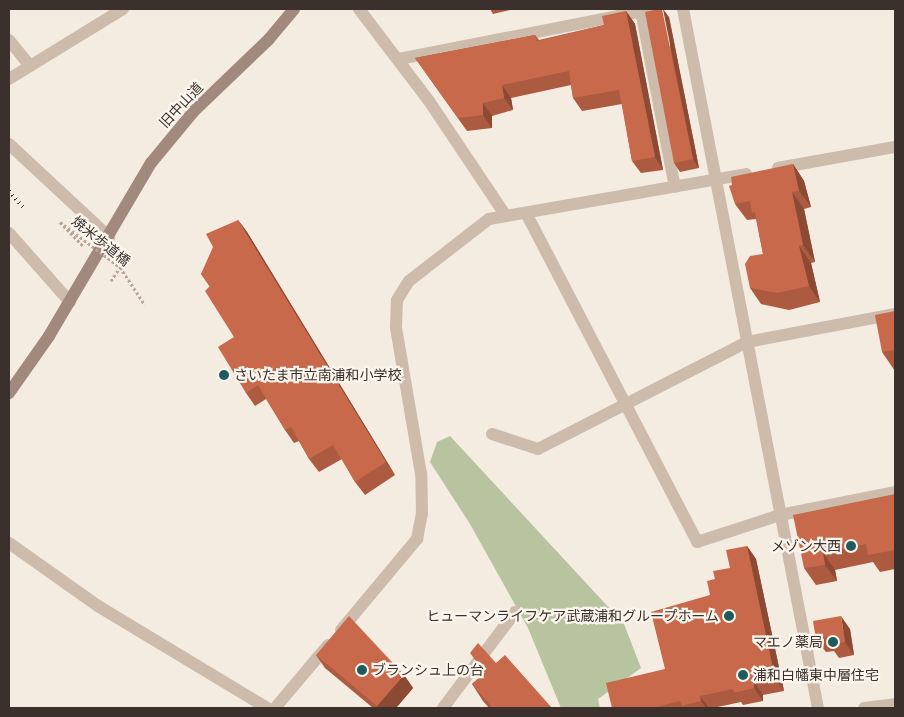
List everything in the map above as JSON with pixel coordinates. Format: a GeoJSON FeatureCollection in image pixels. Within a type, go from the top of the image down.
{"type":"FeatureCollection","features":[{"type":"Feature","properties":{"kind":"street"},"geometry":{"type":"LineString","coordinates":[[9,79],[123,9]]}},
{"type":"Feature","properties":{"kind":"street","name":"旧中山道"},"geometry":{"type":"LineString","coordinates":[[9,393],[70,302],[151,163],[193,112],[269,39],[294,9]]}},
{"type":"Feature","properties":{"kind":"street"},"geometry":{"type":"LineString","coordinates":[[359,9],[399,59],[506,216]]}},
{"type":"Feature","properties":{"kind":"street"},"geometry":{"type":"LineString","coordinates":[[399,59],[654,9]]}},
{"type":"Feature","properties":{"kind":"street"},"geometry":{"type":"LineString","coordinates":[[682,9],[818,708]]}},
{"type":"Feature","properties":{"kind":"street"},"geometry":{"type":"LineString","coordinates":[[640,11],[675,187]]}},
{"type":"Feature","properties":{"kind":"street"},"geometry":{"type":"LineString","coordinates":[[9,40],[29,65]]}},
{"type":"Feature","properties":{"kind":"street"},"geometry":{"type":"LineString","coordinates":[[9,144],[109,237]]}},
{"type":"Feature","properties":{"kind":"street"},"geometry":{"type":"LineString","coordinates":[[275,708],[417,539],[422,514],[422,474],[396,327],[398,300],[409,281],[489,219],[715,180],[895,146]]}},
{"type":"Feature","properties":{"kind":"street"},"geometry":{"type":"LineString","coordinates":[[526,213],[697,542],[780,515],[895,492]]}},
{"type":"Feature","properties":{"kind":"street"},"geometry":{"type":"LineString","coordinates":[[9,233],[70,302]]}},
{"type":"Feature","properties":{"kind":"street"},"geometry":{"type":"LineString","coordinates":[[492,434],[526,448],[538,449],[624,402],[747,342],[895,314]]}},
{"type":"Feature","properties":{"kind":"street"},"geometry":{"type":"LineString","coordinates":[[9,542],[98,606],[267,708]]}},
{"type":"Feature","properties":{"kind":"street"},"geometry":{"type":"LineString","coordinates":[[444,708],[516,612]]}},
{"type":"Feature","properties":{"kind":"street"},"geometry":{"type":"LineString","coordinates":[[864,708],[895,704]]}},
{"type":"Feature","properties":{"kind":"path","name":"焼米歩道橋"},"geometry":{"type":"LineString","coordinates":[[84,246],[60,222],[120,267],[145,305]]}},
{"type":"Feature","properties":{"kind":"path"},"geometry":{"type":"LineString","coordinates":[[111,280],[120,267]]}},
{"type":"Feature","properties":{"kind":"green space"},"geometry":{"type":"Polygon","coordinates":[[[450,436],[624,624],[641,668],[598,699],[600,708],[561,708],[528,628],[470,524],[430,462],[437,442],[450,436]]]}},
{"type":"Feature","properties":{"kind":"building"},"geometry":{"type":"Polygon","coordinates":[[[662,9],[693,159],[674,163],[645,12],[662,9]]]}},
{"type":"Feature","properties":{"kind":"building"},"geometry":{"type":"Polygon","coordinates":[[[626,11],[655,157],[632,161],[619,90],[573,98],[569,71],[502,85],[504,98],[483,103],[483,115],[458,118],[415,58],[535,35],[537,41],[604,25],[602,16],[626,11]]]}},
{"type":"Feature","properties":{"kind":"building"},"geometry":{"type":"Polygon","coordinates":[[[793,164],[799,191],[792,192],[803,245],[799,246],[809,286],[777,293],[750,288],[745,264],[750,256],[763,254],[755,212],[752,213],[750,201],[735,204],[729,186],[732,185],[731,177],[793,164]]]}},
{"type":"Feature","properties":{"kind":"building"},"geometry":{"type":"Polygon","coordinates":[[[238,220],[386,462],[355,482],[333,445],[309,459],[291,427],[285,430],[258,385],[246,393],[218,347],[234,337],[205,291],[210,286],[201,274],[213,247],[206,234],[238,220]]]}},
{"type":"Feature","properties":{"kind":"building"},"geometry":{"type":"Polygon","coordinates":[[[895,311],[895,350],[882,352],[875,315],[895,311]]]}},
{"type":"Feature","properties":{"kind":"building"},"geometry":{"type":"Polygon","coordinates":[[[895,494],[895,550],[868,555],[866,544],[823,553],[825,565],[804,568],[793,515],[895,494]]]}},
{"type":"Feature","properties":{"kind":"building"},"geometry":{"type":"Polygon","coordinates":[[[747,546],[775,678],[754,682],[754,688],[734,693],[733,689],[700,696],[701,701],[682,706],[680,701],[652,708],[612,708],[606,683],[665,669],[651,612],[710,595],[707,581],[715,579],[713,571],[730,568],[726,550],[747,546]]]}},
{"type":"Feature","properties":{"kind":"building","name":"ブランシュ上の台"},"geometry":{"type":"Polygon","coordinates":[[[349,616],[404,675],[377,706],[316,655],[349,616]]]}},
{"type":"Feature","properties":{"kind":"building"},"geometry":{"type":"Polygon","coordinates":[[[841,616],[845,642],[830,645],[828,637],[816,639],[813,621],[841,616]]]}},
{"type":"Feature","properties":{"kind":"building"},"geometry":{"type":"Polygon","coordinates":[[[478,643],[496,663],[505,655],[552,708],[489,708],[491,706],[472,684],[485,673],[470,653],[478,643]]]}},
{"type":"Feature","properties":{"kind":"railway"},"geometry":{"type":"LineString","coordinates":[[9,191],[23,207]]}},
{"type":"Feature","properties":{"kind":"place","name":"さいたま市立南浦和小学校"},"geometry":{"type":"Point","coordinates":[224,375]}},
{"type":"Feature","properties":{"kind":"place","name":"メゾン大西"},"geometry":{"type":"Point","coordinates":[851,546]}},
{"type":"Feature","properties":{"kind":"place","name":"ヒューマンライフケア武蔵浦和グループホーム"},"geometry":{"type":"Point","coordinates":[729,616]}},
{"type":"Feature","properties":{"kind":"place","name":"マエノ薬局"},"geometry":{"type":"Point","coordinates":[833,642]}},
{"type":"Feature","properties":{"kind":"place","name":"ブランシュ上の台"},"geometry":{"type":"Point","coordinates":[362,670]}},
{"type":"Feature","properties":{"kind":"place","name":"浦和白幡東中層住宅"},"geometry":{"type":"Point","coordinates":[743,675]}}]}
